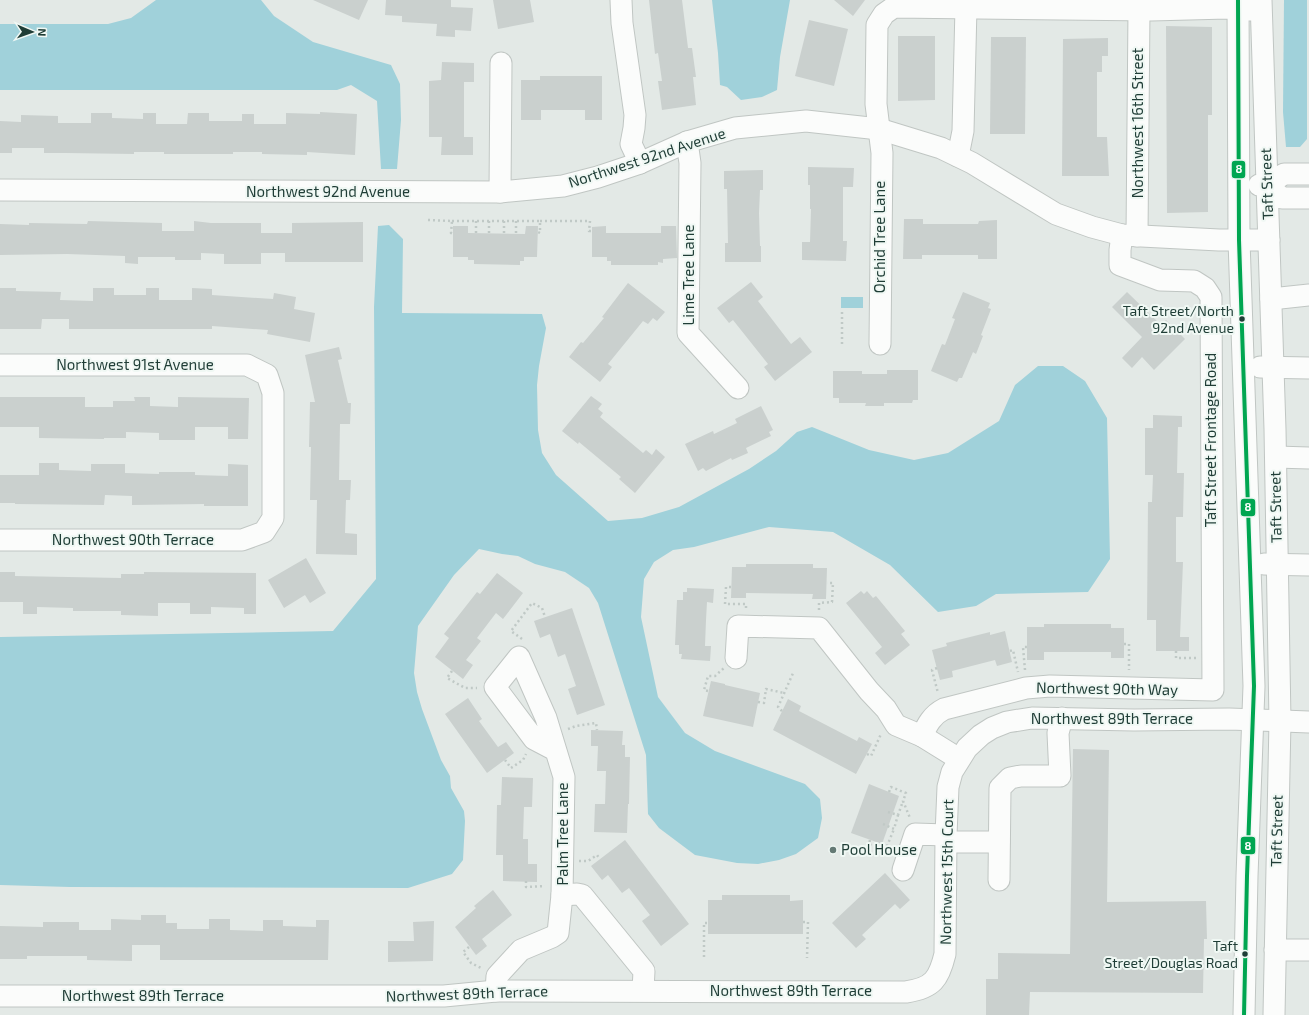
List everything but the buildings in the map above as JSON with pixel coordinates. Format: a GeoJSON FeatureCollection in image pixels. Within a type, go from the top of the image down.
{"type":"FeatureCollection","features":[{"type":"Feature","properties":{"kind":"street"},"geometry":{"type":"LineString","coordinates":[[621,0],[622,23],[635,115],[631,144],[640,163]]}},
{"type":"Feature","properties":{"kind":"street"},"geometry":{"type":"LineString","coordinates":[[958,156],[963,132],[966,7],[1139,9],[1213,4],[1227,8],[1238,5],[1261,5]]}},
{"type":"Feature","properties":{"kind":"street","name":"Taft Street"},"geometry":{"type":"LineString","coordinates":[[1238,5],[1239,240],[1254,686],[1247,876],[1244,1015]]}},
{"type":"Feature","properties":{"kind":"street","name":"Taft Street"},"geometry":{"type":"LineString","coordinates":[[1261,5],[1276,457],[1280,721],[1274,1015]]}},
{"type":"Feature","properties":{"kind":"street","name":"Orchid Tree Lane"},"geometry":{"type":"LineString","coordinates":[[880,344],[882,153],[876,104],[877,25],[884,14],[894,7],[966,7]]}},
{"type":"Feature","properties":{"kind":"street","name":"Northwest 16th Street"},"geometry":{"type":"LineString","coordinates":[[1129,235],[1139,9]]}},
{"type":"Feature","properties":{"kind":"street"},"geometry":{"type":"LineString","coordinates":[[500,192],[501,63]]}},
{"type":"Feature","properties":{"kind":"street","name":"Northwest 92nd Avenue"},"geometry":{"type":"LineString","coordinates":[[0,190],[500,192],[563,186],[598,177],[640,163],[687,142],[735,128],[806,121],[879,129],[940,148],[972,163],[1056,214],[1092,227],[1129,235],[1269,240]]}},
{"type":"Feature","properties":{"kind":"street","name":"Lime Tree Lane"},"geometry":{"type":"LineString","coordinates":[[687,142],[690,163],[688,333],[738,388]]}},
{"type":"Feature","properties":{"kind":"street"},"geometry":{"type":"LineString","coordinates":[[1239,186],[1267,185],[1284,174],[1309,174]]}},
{"type":"Feature","properties":{"kind":"street"},"geometry":{"type":"LineString","coordinates":[[1267,185],[1282,198],[1309,198]]}},
{"type":"Feature","properties":{"kind":"street","name":"Taft Street Frontage Road"},"geometry":{"type":"LineString","coordinates":[[1129,235],[1120,250],[1120,265],[1160,280],[1194,281],[1205,288],[1211,296],[1213,690]]}},
{"type":"Feature","properties":{"kind":"street"},"geometry":{"type":"LineString","coordinates":[[1271,299],[1309,295]]}},
{"type":"Feature","properties":{"kind":"street","name":"Northwest 91st Avenue"},"geometry":{"type":"LineString","coordinates":[[0,364],[247,365],[267,375],[273,392],[273,518],[264,532]]}},
{"type":"Feature","properties":{"kind":"street"},"geometry":{"type":"LineString","coordinates":[[1243,367],[1309,368]]}},
{"type":"Feature","properties":{"kind":"street"},"geometry":{"type":"LineString","coordinates":[[1276,457],[1309,458]]}},
{"type":"Feature","properties":{"kind":"street","name":"Northwest 90th Terrace"},"geometry":{"type":"LineString","coordinates":[[0,540],[242,540],[264,532]]}},
{"type":"Feature","properties":{"kind":"street"},"geometry":{"type":"LineString","coordinates":[[1250,564],[1309,565]]}},
{"type":"Feature","properties":{"kind":"street"},"geometry":{"type":"LineString","coordinates":[[736,658],[742,626],[819,628],[869,691],[886,709],[896,724],[922,736],[959,759]]}},
{"type":"Feature","properties":{"kind":"street"},"geometry":{"type":"LineString","coordinates":[[495,687],[519,657]]}},
{"type":"Feature","properties":{"kind":"street","name":"Palm Tree Lane"},"geometry":{"type":"LineString","coordinates":[[519,657],[546,718],[547,741]]}},
{"type":"Feature","properties":{"kind":"street","name":"Northwest 90th Way"},"geometry":{"type":"LineString","coordinates":[[922,736],[929,722],[936,713],[944,709],[1025,689],[1050,686],[1213,690]]}},
{"type":"Feature","properties":{"kind":"street","name":"Palm Tree Lane"},"geometry":{"type":"LineString","coordinates":[[495,687],[547,741],[564,777],[562,890],[558,932],[552,937],[521,950],[496,983]]}},
{"type":"Feature","properties":{"kind":"street","name":"Northwest 89th Terrace"},"geometry":{"type":"LineString","coordinates":[[959,759],[967,748],[981,735],[992,728],[1007,722],[1032,718],[1309,722]]}},
{"type":"Feature","properties":{"kind":"street"},"geometry":{"type":"LineString","coordinates":[[999,880],[1000,788],[1010,778],[1060,776],[1058,733],[1070,718]]}},
{"type":"Feature","properties":{"kind":"street","name":"Northwest 15th Court"},"geometry":{"type":"LineString","coordinates":[[932,983],[941,971],[945,954],[948,787],[952,772],[959,759]]}},
{"type":"Feature","properties":{"kind":"street"},"geometry":{"type":"LineString","coordinates":[[905,864],[915,834],[999,842]]}},
{"type":"Feature","properties":{"kind":"street","name":"Palm Tree Lane"},"geometry":{"type":"LineString","coordinates":[[562,890],[582,895],[644,971],[643,990]]}},
{"type":"Feature","properties":{"kind":"street"},"geometry":{"type":"LineString","coordinates":[[1275,950],[1309,950]]}},
{"type":"Feature","properties":{"kind":"street","name":"Northwest 89th Terrace"},"geometry":{"type":"LineString","coordinates":[[0,996],[343,1006],[444,996],[496,983],[643,990],[906,992],[920,990],[932,983]]}},
{"type":"Feature","properties":{"kind":"path"},"geometry":{"type":"LineString","coordinates":[[428,220],[590,221],[589,231],[592,231]]}},
{"type":"Feature","properties":{"kind":"path"},"geometry":{"type":"LineString","coordinates":[[452,221],[451,233],[454,233]]}},
{"type":"Feature","properties":{"kind":"path"},"geometry":{"type":"LineString","coordinates":[[476,221],[476,233]]}},
{"type":"Feature","properties":{"kind":"path"},"geometry":{"type":"LineString","coordinates":[[489,221],[489,233]]}},
{"type":"Feature","properties":{"kind":"path"},"geometry":{"type":"LineString","coordinates":[[504,221],[504,234]]}},
{"type":"Feature","properties":{"kind":"path"},"geometry":{"type":"LineString","coordinates":[[516,221],[516,234]]}},
{"type":"Feature","properties":{"kind":"path"},"geometry":{"type":"LineString","coordinates":[[538,232],[540,232],[540,221]]}},
{"type":"Feature","properties":{"kind":"path"},"geometry":{"type":"LineString","coordinates":[[842,312],[842,344]]}},
{"type":"Feature","properties":{"kind":"path"},"geometry":{"type":"LineString","coordinates":[[819,628],[819,603],[832,602],[833,583],[826,583]]}},
{"type":"Feature","properties":{"kind":"path"},"geometry":{"type":"LineString","coordinates":[[731,587],[726,587],[726,604],[746,604],[742,626]]}},
{"type":"Feature","properties":{"kind":"path"},"geometry":{"type":"LineString","coordinates":[[519,657],[522,640],[511,631],[532,603],[542,608],[545,617]]}},
{"type":"Feature","properties":{"kind":"path"},"geometry":{"type":"LineString","coordinates":[[1124,644],[1129,644],[1130,689]]}},
{"type":"Feature","properties":{"kind":"path"},"geometry":{"type":"LineString","coordinates":[[1025,689],[1023,647],[1027,647]]}},
{"type":"Feature","properties":{"kind":"path"},"geometry":{"type":"LineString","coordinates":[[1010,650],[1013,650],[1025,689]]}},
{"type":"Feature","properties":{"kind":"path"},"geometry":{"type":"LineString","coordinates":[[1176,651],[1176,658],[1213,658]]}},
{"type":"Feature","properties":{"kind":"path"},"geometry":{"type":"LineString","coordinates":[[708,691],[704,690],[708,676],[714,676],[736,658]]}},
{"type":"Feature","properties":{"kind":"path"},"geometry":{"type":"LineString","coordinates":[[937,668],[932,670],[935,686],[944,709]]}},
{"type":"Feature","properties":{"kind":"path"},"geometry":{"type":"LineString","coordinates":[[452,671],[447,678],[465,688],[495,687]]}},
{"type":"Feature","properties":{"kind":"path"},"geometry":{"type":"LineString","coordinates":[[782,711],[778,708],[794,671]]}},
{"type":"Feature","properties":{"kind":"path"},"geometry":{"type":"LineString","coordinates":[[758,702],[764,703],[766,689],[784,693]]}},
{"type":"Feature","properties":{"kind":"path"},"geometry":{"type":"LineString","coordinates":[[505,760],[511,768],[547,741],[576,726],[596,723],[598,730]]}},
{"type":"Feature","properties":{"kind":"path"},"geometry":{"type":"LineString","coordinates":[[866,754],[871,756],[884,728]]}},
{"type":"Feature","properties":{"kind":"path"},"geometry":{"type":"LineString","coordinates":[[885,851],[906,793],[891,787],[889,792]]}},
{"type":"Feature","properties":{"kind":"path"},"geometry":{"type":"LineString","coordinates":[[903,801],[915,834]]}},
{"type":"Feature","properties":{"kind":"path"},"geometry":{"type":"LineString","coordinates":[[888,812],[898,815]]}},
{"type":"Feature","properties":{"kind":"path"},"geometry":{"type":"LineString","coordinates":[[883,824],[894,829]]}},
{"type":"Feature","properties":{"kind":"path"},"geometry":{"type":"LineString","coordinates":[[870,840],[869,844],[885,851],[905,864]]}},
{"type":"Feature","properties":{"kind":"path"},"geometry":{"type":"LineString","coordinates":[[563,861],[588,861],[597,856],[600,859]]}},
{"type":"Feature","properties":{"kind":"path"},"geometry":{"type":"LineString","coordinates":[[526,881],[526,887],[562,890]]}},
{"type":"Feature","properties":{"kind":"path"},"geometry":{"type":"LineString","coordinates":[[804,922],[808,922],[807,958]]}},
{"type":"Feature","properties":{"kind":"path"},"geometry":{"type":"LineString","coordinates":[[704,958],[704,923],[708,923]]}},
{"type":"Feature","properties":{"kind":"path"},"geometry":{"type":"LineString","coordinates":[[469,947],[463,952],[471,962],[496,983]]}},
{"type":"Feature","properties":{"kind":"water"},"geometry":{"type":"Polygon","coordinates":[[[156,0],[261,0],[274,16],[313,42],[391,65],[400,84],[401,120],[397,169],[381,169],[377,101],[351,85],[337,90],[0,90],[0,24],[108,24],[131,18],[156,0]]]}},
{"type":"Feature","properties":{"kind":"water"},"geometry":{"type":"Polygon","coordinates":[[[712,0],[790,0],[780,57],[777,90],[762,97],[741,100],[727,87],[720,85],[712,0]]]}},
{"type":"Feature","properties":{"kind":"water"},"geometry":{"type":"Polygon","coordinates":[[[1284,0],[1307,0],[1307,139],[1300,147],[1286,147],[1283,112],[1284,0]]]}},
{"type":"Feature","properties":{"kind":"water"},"geometry":{"type":"Polygon","coordinates":[[[389,225],[403,239],[402,313],[542,314],[546,328],[537,385],[538,430],[542,453],[556,475],[608,521],[642,518],[679,507],[749,469],[776,451],[797,432],[812,427],[869,450],[914,460],[948,453],[999,421],[1015,385],[1038,366],[1063,366],[1085,381],[1107,418],[1110,559],[1088,592],[996,594],[976,606],[938,612],[890,565],[833,532],[769,527],[694,547],[673,550],[654,562],[644,579],[641,617],[658,697],[685,733],[715,751],[805,784],[820,799],[822,818],[818,838],[796,854],[779,860],[758,864],[737,863],[695,855],[659,828],[648,814],[646,755],[598,603],[589,588],[565,572],[535,564],[518,556],[479,549],[454,575],[418,626],[414,673],[422,709],[441,760],[450,776],[451,788],[464,811],[465,821],[463,860],[452,874],[408,888],[70,887],[0,885],[0,637],[333,631],[376,579],[374,307],[378,226],[389,225]]]}},
{"type":"Feature","properties":{"kind":"water"},"geometry":{"type":"Polygon","coordinates":[[[841,297],[863,297],[863,308],[841,308],[841,297]]]}},
{"type":"Feature","properties":{"kind":"transit line","name":"8"},"geometry":{"type":"LineString","coordinates":[[1238,0],[1239,240],[1254,686],[1247,876],[1244,1015]]}},
{"type":"Feature","properties":{"kind":"place","name":"Taft Street/North 92nd Avenue"},"geometry":{"type":"Point","coordinates":[1242,319]}},
{"type":"Feature","properties":{"kind":"place","name":"Pool House"},"geometry":{"type":"Point","coordinates":[833,850]}},
{"type":"Feature","properties":{"kind":"place","name":"Taft Street/Douglas Road"},"geometry":{"type":"Point","coordinates":[1245,954]}}]}
